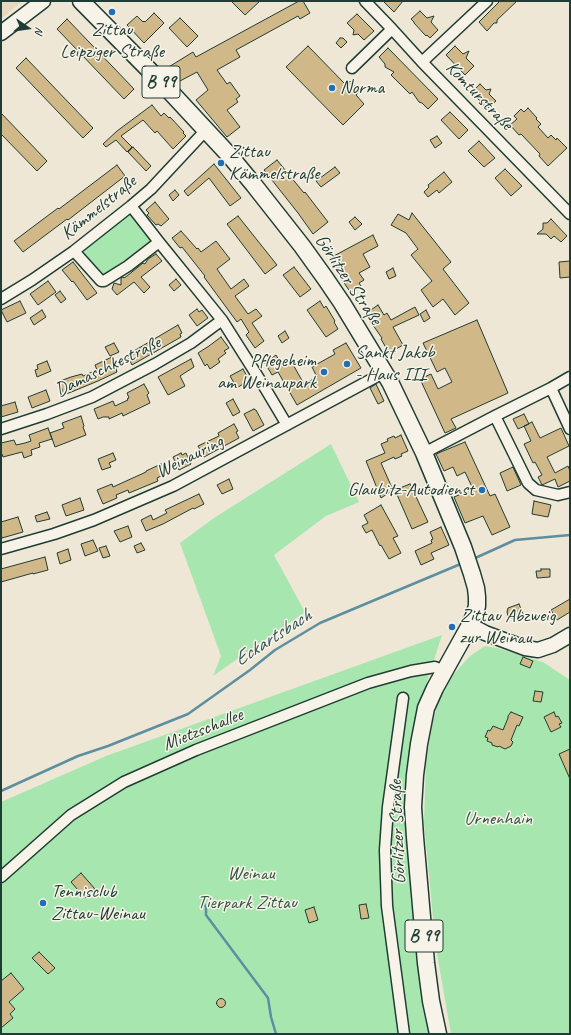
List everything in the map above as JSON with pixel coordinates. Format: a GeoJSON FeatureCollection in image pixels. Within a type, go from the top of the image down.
{"type":"FeatureCollection","features":[{"type":"Feature","properties":{"kind":"main road","name":"Görlitzer Straße"},"geometry":{"type":"LineString","coordinates":[[81,1],[164,85],[254,185],[302,246],[342,303],[385,372],[424,453],[463,547],[476,588],[477,597],[475,611],[470,625],[430,699],[424,718],[416,767],[413,807],[426,963],[431,1001],[438,1034]]}},
{"type":"Feature","properties":{"kind":"street"},"geometry":{"type":"LineString","coordinates":[[1,33],[43,1]]}},
{"type":"Feature","properties":{"kind":"street","name":"Komturstraße"},"geometry":{"type":"LineString","coordinates":[[365,1],[422,62],[570,214]]}},
{"type":"Feature","properties":{"kind":"street"},"geometry":{"type":"LineString","coordinates":[[422,62],[487,1]]}},
{"type":"Feature","properties":{"kind":"street"},"geometry":{"type":"LineString","coordinates":[[352,68],[392,29]]}},
{"type":"Feature","properties":{"kind":"street","name":"Kämmelstraße"},"geometry":{"type":"LineString","coordinates":[[1,299],[32,280],[74,250],[131,206],[151,188],[206,130]]}},
{"type":"Feature","properties":{"kind":"street"},"geometry":{"type":"LineString","coordinates":[[131,206],[222,320],[287,425]]}},
{"type":"Feature","properties":{"kind":"street"},"geometry":{"type":"LineString","coordinates":[[74,250],[101,281],[104,282],[159,242]]}},
{"type":"Feature","properties":{"kind":"street","name":"Damaschkestraße"},"geometry":{"type":"LineString","coordinates":[[1,429],[92,397],[191,344],[222,320]]}},
{"type":"Feature","properties":{"kind":"street","name":"Weinauring"},"geometry":{"type":"LineString","coordinates":[[1,549],[54,534],[94,520],[173,486],[385,372]]}},
{"type":"Feature","properties":{"kind":"street"},"geometry":{"type":"LineString","coordinates":[[424,453],[570,377]]}},
{"type":"Feature","properties":{"kind":"street"},"geometry":{"type":"LineString","coordinates":[[551,388],[570,429]]}},
{"type":"Feature","properties":{"kind":"street"},"geometry":{"type":"LineString","coordinates":[[495,416],[528,483],[536,490],[558,495],[570,492]]}},
{"type":"Feature","properties":{"kind":"street"},"geometry":{"type":"LineString","coordinates":[[470,625],[485,633],[525,648],[538,650],[553,645],[570,635]]}},
{"type":"Feature","properties":{"kind":"street","name":"Mietzschallee"},"geometry":{"type":"LineString","coordinates":[[1,877],[71,815],[124,782],[196,750],[368,683],[411,671],[435,667],[444,671]]}},
{"type":"Feature","properties":{"kind":"street"},"geometry":{"type":"LineString","coordinates":[[403,698],[388,807],[385,850],[387,906],[404,1034]]}},
{"type":"Feature","properties":{"kind":"shaded area"},"geometry":{"type":"Polygon","coordinates":[[[1,1],[23,1],[1,19],[1,1]]]}},
{"type":"Feature","properties":{"kind":"green space"},"geometry":{"type":"Polygon","coordinates":[[[130,210],[154,238],[103,276],[81,249],[130,210]]]}},
{"type":"Feature","properties":{"kind":"green space"},"geometry":{"type":"Polygon","coordinates":[[[331,444],[359,502],[326,516],[274,555],[305,612],[213,676],[221,656],[180,543],[214,518],[331,444]]]}},
{"type":"Feature","properties":{"kind":"green space","name":"Tierpark Zittau"},"geometry":{"type":"Polygon","coordinates":[[[442,635],[421,700],[408,810],[413,911],[423,1010],[429,1034],[1,1034],[1,802],[106,756],[442,635]]]}},
{"type":"Feature","properties":{"kind":"green space","name":"Urnenhain"},"geometry":{"type":"Polygon","coordinates":[[[485,646],[497,648],[543,662],[570,680],[570,1034],[451,1034],[436,948],[424,823],[426,763],[433,720],[439,701],[451,677],[470,656],[485,646]]]}},
{"type":"Feature","properties":{"kind":"building"},"geometry":{"type":"Polygon","coordinates":[[[231,1],[260,1],[245,15],[231,1]]]}},
{"type":"Feature","properties":{"kind":"building"},"geometry":{"type":"Polygon","coordinates":[[[299,1],[303,1],[310,13],[300,19],[298,16],[236,50],[240,57],[217,70],[227,84],[230,82],[240,96],[236,99],[238,102],[227,110],[240,127],[227,137],[196,100],[208,90],[197,72],[180,81],[167,68],[193,52],[196,57],[299,1]]]}},
{"type":"Feature","properties":{"kind":"building"},"geometry":{"type":"Polygon","coordinates":[[[383,1],[403,1],[394,12],[383,1]]]}},
{"type":"Feature","properties":{"kind":"building"},"geometry":{"type":"Polygon","coordinates":[[[500,1],[517,1],[497,20],[497,23],[494,23],[487,31],[479,22],[500,1]]]}},
{"type":"Feature","properties":{"kind":"building"},"geometry":{"type":"Polygon","coordinates":[[[420,11],[427,18],[434,16],[431,22],[438,30],[430,38],[427,35],[426,36],[411,19],[420,11]]]}},
{"type":"Feature","properties":{"kind":"building"},"geometry":{"type":"Polygon","coordinates":[[[154,13],[164,23],[144,43],[127,25],[137,16],[145,22],[154,13]]]}},
{"type":"Feature","properties":{"kind":"building"},"geometry":{"type":"Polygon","coordinates":[[[357,14],[374,31],[364,40],[358,34],[353,35],[354,30],[347,23],[357,14]]]}},
{"type":"Feature","properties":{"kind":"building"},"geometry":{"type":"Polygon","coordinates":[[[180,18],[198,36],[187,47],[169,28],[180,18]]]}},
{"type":"Feature","properties":{"kind":"building"},"geometry":{"type":"Polygon","coordinates":[[[67,19],[134,89],[124,99],[57,29],[67,19]]]}},
{"type":"Feature","properties":{"kind":"building"},"geometry":{"type":"Polygon","coordinates":[[[340,38],[343,38],[347,42],[341,48],[336,43],[340,38]]]}},
{"type":"Feature","properties":{"kind":"building","name":"Norma"},"geometry":{"type":"Polygon","coordinates":[[[308,46],[346,85],[350,81],[360,91],[356,95],[364,104],[343,125],[286,67],[308,46]]]}},
{"type":"Feature","properties":{"kind":"building"},"geometry":{"type":"Polygon","coordinates":[[[455,46],[463,54],[469,51],[466,58],[474,66],[465,75],[446,55],[455,46]]]}},
{"type":"Feature","properties":{"kind":"building"},"geometry":{"type":"Polygon","coordinates":[[[388,48],[438,99],[428,109],[419,102],[412,92],[410,94],[391,75],[394,72],[385,67],[385,64],[379,57],[388,48]]]}},
{"type":"Feature","properties":{"kind":"building"},"geometry":{"type":"Polygon","coordinates":[[[26,58],[93,128],[83,138],[16,68],[26,58]]]}},
{"type":"Feature","properties":{"kind":"building"},"geometry":{"type":"Polygon","coordinates":[[[480,84],[486,90],[491,89],[489,94],[496,101],[487,109],[472,92],[480,84]]]}},
{"type":"Feature","properties":{"kind":"building"},"geometry":{"type":"Polygon","coordinates":[[[152,105],[161,116],[164,113],[169,118],[170,117],[186,136],[173,149],[157,131],[155,133],[143,120],[121,136],[132,147],[127,152],[116,140],[106,147],[103,144],[117,131],[152,105]]]}},
{"type":"Feature","properties":{"kind":"building"},"geometry":{"type":"Polygon","coordinates":[[[528,108],[541,124],[538,127],[548,138],[551,135],[556,140],[557,138],[567,148],[548,166],[539,156],[540,154],[510,125],[517,119],[514,116],[521,109],[524,112],[528,108]]]}},
{"type":"Feature","properties":{"kind":"building"},"geometry":{"type":"Polygon","coordinates":[[[450,112],[468,130],[459,139],[441,120],[450,112]]]}},
{"type":"Feature","properties":{"kind":"building"},"geometry":{"type":"Polygon","coordinates":[[[1,113],[47,161],[37,171],[1,134],[1,113]]]}},
{"type":"Feature","properties":{"kind":"building"},"geometry":{"type":"Polygon","coordinates":[[[437,136],[442,143],[435,148],[430,140],[437,136]]]}},
{"type":"Feature","properties":{"kind":"building"},"geometry":{"type":"Polygon","coordinates":[[[479,141],[495,158],[484,167],[468,151],[479,141]]]}},
{"type":"Feature","properties":{"kind":"building"},"geometry":{"type":"Polygon","coordinates":[[[133,147],[151,166],[146,171],[128,152],[133,147]]]}},
{"type":"Feature","properties":{"kind":"building"},"geometry":{"type":"Polygon","coordinates":[[[277,160],[304,193],[305,192],[328,222],[313,234],[264,170],[277,160]]]}},
{"type":"Feature","properties":{"kind":"building"},"geometry":{"type":"Polygon","coordinates":[[[214,164],[241,198],[230,206],[209,178],[188,196],[184,191],[214,164]]]}},
{"type":"Feature","properties":{"kind":"building"},"geometry":{"type":"Polygon","coordinates":[[[117,165],[125,176],[68,220],[67,219],[23,252],[14,241],[117,165]]]}},
{"type":"Feature","properties":{"kind":"building"},"geometry":{"type":"Polygon","coordinates":[[[335,167],[340,173],[321,187],[316,181],[335,167]]]}},
{"type":"Feature","properties":{"kind":"building"},"geometry":{"type":"Polygon","coordinates":[[[505,169],[522,186],[511,196],[495,178],[505,169]]]}},
{"type":"Feature","properties":{"kind":"building"},"geometry":{"type":"Polygon","coordinates":[[[444,172],[452,182],[439,193],[437,190],[428,197],[424,192],[429,187],[428,185],[444,172]]]}},
{"type":"Feature","properties":{"kind":"building"},"geometry":{"type":"Polygon","coordinates":[[[175,190],[179,195],[173,201],[169,195],[175,190]]]}},
{"type":"Feature","properties":{"kind":"building"},"geometry":{"type":"Polygon","coordinates":[[[155,202],[169,219],[161,226],[158,224],[156,225],[147,215],[149,213],[146,210],[155,202]]]}},
{"type":"Feature","properties":{"kind":"building"},"geometry":{"type":"Polygon","coordinates":[[[412,213],[451,262],[443,269],[469,303],[455,315],[443,299],[433,307],[421,290],[432,281],[411,255],[418,249],[406,233],[391,225],[398,214],[409,220],[412,213]]]}},
{"type":"Feature","properties":{"kind":"building"},"geometry":{"type":"Polygon","coordinates":[[[238,216],[277,265],[265,274],[227,224],[238,216]]]}},
{"type":"Feature","properties":{"kind":"building"},"geometry":{"type":"Polygon","coordinates":[[[355,217],[362,224],[355,230],[349,222],[355,217]]]}},
{"type":"Feature","properties":{"kind":"building"},"geometry":{"type":"Polygon","coordinates":[[[551,219],[567,236],[561,242],[554,236],[551,239],[546,234],[537,234],[543,229],[543,223],[547,223],[551,219]]]}},
{"type":"Feature","properties":{"kind":"building"},"geometry":{"type":"Polygon","coordinates":[[[181,231],[201,252],[216,241],[230,259],[217,269],[231,289],[244,279],[249,286],[235,296],[248,314],[256,309],[262,316],[252,323],[264,341],[255,348],[246,335],[249,332],[241,319],[237,322],[204,277],[205,276],[182,247],[180,248],[172,238],[181,231]]]}},
{"type":"Feature","properties":{"kind":"building"},"geometry":{"type":"Polygon","coordinates":[[[373,235],[378,246],[363,254],[370,267],[359,273],[364,280],[359,283],[361,286],[351,293],[340,277],[342,276],[330,258],[373,235]]]}},
{"type":"Feature","properties":{"kind":"building"},"geometry":{"type":"Polygon","coordinates":[[[156,254],[162,261],[141,277],[150,287],[144,293],[134,282],[117,295],[112,289],[114,283],[121,285],[121,278],[127,276],[143,263],[145,264],[148,259],[156,254]]]}},
{"type":"Feature","properties":{"kind":"building"},"geometry":{"type":"Polygon","coordinates":[[[570,261],[570,277],[560,278],[559,262],[570,261]]]}},
{"type":"Feature","properties":{"kind":"building"},"geometry":{"type":"Polygon","coordinates":[[[73,262],[97,293],[87,300],[73,281],[72,282],[62,270],[73,262]]]}},
{"type":"Feature","properties":{"kind":"building"},"geometry":{"type":"Polygon","coordinates":[[[294,267],[311,289],[300,297],[283,275],[294,267]]]}},
{"type":"Feature","properties":{"kind":"building"},"geometry":{"type":"Polygon","coordinates":[[[393,268],[396,276],[389,279],[386,272],[393,268]]]}},
{"type":"Feature","properties":{"kind":"building"},"geometry":{"type":"Polygon","coordinates":[[[176,279],[181,285],[174,291],[169,285],[176,279]]]}},
{"type":"Feature","properties":{"kind":"building"},"geometry":{"type":"Polygon","coordinates":[[[48,281],[56,292],[38,305],[30,294],[48,281]]]}},
{"type":"Feature","properties":{"kind":"building"},"geometry":{"type":"Polygon","coordinates":[[[60,291],[66,299],[61,303],[55,295],[60,291]]]}},
{"type":"Feature","properties":{"kind":"building"},"geometry":{"type":"Polygon","coordinates":[[[20,301],[26,313],[7,322],[1,310],[20,301]]]}},
{"type":"Feature","properties":{"kind":"building"},"geometry":{"type":"Polygon","coordinates":[[[320,301],[324,308],[326,306],[338,329],[326,337],[307,310],[320,301]]]}},
{"type":"Feature","properties":{"kind":"building"},"geometry":{"type":"Polygon","coordinates":[[[378,305],[384,315],[387,313],[391,320],[415,307],[419,315],[393,327],[403,345],[389,353],[381,339],[382,338],[365,314],[378,305]]]}},
{"type":"Feature","properties":{"kind":"building"},"geometry":{"type":"Polygon","coordinates":[[[197,309],[199,312],[202,310],[208,318],[197,326],[189,315],[197,309]]]}},
{"type":"Feature","properties":{"kind":"building"},"geometry":{"type":"Polygon","coordinates":[[[42,310],[46,317],[34,325],[30,318],[42,310]]]}},
{"type":"Feature","properties":{"kind":"building"},"geometry":{"type":"Polygon","coordinates":[[[426,310],[430,318],[424,322],[420,314],[426,310]]]}},
{"type":"Feature","properties":{"kind":"building"},"geometry":{"type":"Polygon","coordinates":[[[477,320],[508,393],[451,419],[456,428],[445,433],[420,379],[431,374],[438,389],[452,382],[445,368],[437,372],[423,343],[477,320]]]}},
{"type":"Feature","properties":{"kind":"building"},"geometry":{"type":"Polygon","coordinates":[[[178,325],[182,333],[180,334],[181,337],[132,365],[127,355],[178,325]]]}},
{"type":"Feature","properties":{"kind":"building"},"geometry":{"type":"Polygon","coordinates":[[[285,331],[289,338],[282,343],[278,336],[285,331]]]}},
{"type":"Feature","properties":{"kind":"building"},"geometry":{"type":"Polygon","coordinates":[[[221,337],[229,348],[224,351],[226,353],[218,359],[220,362],[210,369],[207,364],[205,366],[198,353],[221,337]]]}},
{"type":"Feature","properties":{"kind":"building"},"geometry":{"type":"Polygon","coordinates":[[[114,343],[119,352],[110,356],[105,347],[114,343]]]}},
{"type":"Feature","properties":{"kind":"building"},"geometry":{"type":"Polygon","coordinates":[[[346,343],[361,368],[297,405],[278,372],[272,375],[265,363],[276,355],[283,367],[291,361],[304,384],[317,377],[312,367],[335,354],[333,350],[346,343]]]}},
{"type":"Feature","properties":{"kind":"building"},"geometry":{"type":"Polygon","coordinates":[[[112,357],[117,368],[117,372],[64,395],[60,381],[82,374],[83,376],[97,370],[95,365],[112,357]]]}},
{"type":"Feature","properties":{"kind":"building"},"geometry":{"type":"Polygon","coordinates":[[[191,359],[194,367],[180,376],[185,386],[168,395],[158,377],[191,359]]]}},
{"type":"Feature","properties":{"kind":"building"},"geometry":{"type":"Polygon","coordinates":[[[47,361],[51,371],[37,377],[35,370],[38,369],[37,365],[47,361]]]}},
{"type":"Feature","properties":{"kind":"building"},"geometry":{"type":"Polygon","coordinates":[[[243,369],[249,380],[237,388],[230,376],[243,369]]]}},
{"type":"Feature","properties":{"kind":"building"},"geometry":{"type":"Polygon","coordinates":[[[144,384],[149,393],[147,395],[150,403],[123,416],[122,413],[109,419],[109,417],[103,417],[98,419],[94,409],[113,401],[115,406],[128,400],[127,399],[129,398],[127,393],[144,384]]]}},
{"type":"Feature","properties":{"kind":"building"},"geometry":{"type":"Polygon","coordinates":[[[376,384],[384,401],[378,404],[370,388],[376,384]]]}},
{"type":"Feature","properties":{"kind":"building"},"geometry":{"type":"Polygon","coordinates":[[[46,390],[50,401],[32,408],[28,397],[46,390]]]}},
{"type":"Feature","properties":{"kind":"building"},"geometry":{"type":"Polygon","coordinates":[[[233,399],[240,412],[233,416],[226,403],[233,399]]]}},
{"type":"Feature","properties":{"kind":"building"},"geometry":{"type":"Polygon","coordinates":[[[15,402],[18,412],[1,417],[1,406],[15,402]]]}},
{"type":"Feature","properties":{"kind":"building"},"geometry":{"type":"Polygon","coordinates":[[[254,409],[264,425],[253,431],[244,414],[254,409]]]}},
{"type":"Feature","properties":{"kind":"building"},"geometry":{"type":"Polygon","coordinates":[[[524,414],[529,424],[518,429],[513,419],[524,414]]]}},
{"type":"Feature","properties":{"kind":"building"},"geometry":{"type":"Polygon","coordinates":[[[81,416],[86,435],[55,447],[50,433],[64,428],[62,423],[81,416]]]}},
{"type":"Feature","properties":{"kind":"building"},"geometry":{"type":"Polygon","coordinates":[[[532,422],[540,438],[561,428],[569,446],[547,457],[555,473],[568,466],[570,471],[570,481],[558,487],[555,479],[542,485],[538,477],[542,475],[535,462],[533,463],[524,444],[531,441],[524,426],[532,422]]]}},
{"type":"Feature","properties":{"kind":"building"},"geometry":{"type":"Polygon","coordinates":[[[234,424],[238,431],[236,432],[239,438],[204,457],[198,446],[219,436],[218,433],[234,424]]]}},
{"type":"Feature","properties":{"kind":"building"},"geometry":{"type":"Polygon","coordinates":[[[48,428],[52,439],[39,443],[40,447],[31,450],[32,455],[24,458],[22,452],[3,457],[1,454],[1,443],[14,440],[16,445],[25,443],[31,441],[29,435],[48,428]]]}},
{"type":"Feature","properties":{"kind":"building"},"geometry":{"type":"Polygon","coordinates":[[[401,435],[408,451],[401,454],[402,456],[395,459],[394,457],[381,463],[393,490],[381,498],[366,461],[385,453],[381,444],[388,441],[387,439],[394,436],[395,438],[401,435]]]}},
{"type":"Feature","properties":{"kind":"building"},"geometry":{"type":"Polygon","coordinates":[[[465,442],[490,496],[495,494],[510,527],[492,535],[483,516],[465,523],[454,497],[473,489],[465,472],[457,476],[453,467],[444,471],[436,454],[465,442]]]}},
{"type":"Feature","properties":{"kind":"building"},"geometry":{"type":"Polygon","coordinates":[[[113,453],[116,460],[109,463],[111,467],[102,470],[98,459],[113,453]]]}},
{"type":"Feature","properties":{"kind":"building"},"geometry":{"type":"Polygon","coordinates":[[[181,453],[182,455],[186,453],[191,464],[179,470],[173,457],[181,453]]]}},
{"type":"Feature","properties":{"kind":"building"},"geometry":{"type":"Polygon","coordinates":[[[161,464],[165,474],[157,478],[158,481],[129,493],[128,490],[116,495],[117,498],[103,504],[97,490],[112,484],[113,487],[161,464]]]}},
{"type":"Feature","properties":{"kind":"building"},"geometry":{"type":"Polygon","coordinates":[[[513,467],[521,485],[507,491],[500,473],[513,467]]]}},
{"type":"Feature","properties":{"kind":"building"},"geometry":{"type":"Polygon","coordinates":[[[229,479],[233,489],[222,494],[217,485],[229,479]]]}},
{"type":"Feature","properties":{"kind":"building"},"geometry":{"type":"Polygon","coordinates":[[[410,484],[428,522],[412,529],[395,490],[410,484]]]}},
{"type":"Feature","properties":{"kind":"building"},"geometry":{"type":"Polygon","coordinates":[[[199,494],[204,504],[146,531],[141,520],[151,515],[153,520],[167,513],[165,510],[199,494]]]}},
{"type":"Feature","properties":{"kind":"building"},"geometry":{"type":"Polygon","coordinates":[[[80,498],[84,510],[66,516],[62,505],[80,498]]]}},
{"type":"Feature","properties":{"kind":"building"},"geometry":{"type":"Polygon","coordinates":[[[534,501],[551,505],[548,517],[532,514],[534,501]]]}},
{"type":"Feature","properties":{"kind":"building"},"geometry":{"type":"Polygon","coordinates":[[[381,505],[398,536],[393,538],[401,553],[389,559],[372,530],[366,533],[362,526],[368,523],[364,515],[381,505]]]}},
{"type":"Feature","properties":{"kind":"building"},"geometry":{"type":"Polygon","coordinates":[[[47,512],[50,519],[37,522],[35,516],[47,512]]]}},
{"type":"Feature","properties":{"kind":"building"},"geometry":{"type":"Polygon","coordinates":[[[18,517],[23,532],[2,538],[1,522],[18,517]]]}},
{"type":"Feature","properties":{"kind":"building"},"geometry":{"type":"Polygon","coordinates":[[[128,526],[132,537],[120,542],[114,531],[128,526]]]}},
{"type":"Feature","properties":{"kind":"building"},"geometry":{"type":"Polygon","coordinates":[[[441,527],[449,545],[431,553],[434,559],[421,565],[415,551],[432,543],[431,540],[433,539],[430,532],[441,527]]]}},
{"type":"Feature","properties":{"kind":"building"},"geometry":{"type":"Polygon","coordinates":[[[93,540],[98,551],[85,556],[81,544],[93,540]]]}},
{"type":"Feature","properties":{"kind":"building"},"geometry":{"type":"Polygon","coordinates":[[[141,543],[145,550],[137,553],[134,546],[141,543]]]}},
{"type":"Feature","properties":{"kind":"building"},"geometry":{"type":"Polygon","coordinates":[[[106,546],[110,556],[103,558],[99,548],[106,546]]]}},
{"type":"Feature","properties":{"kind":"building"},"geometry":{"type":"Polygon","coordinates":[[[68,549],[71,560],[60,564],[57,553],[68,549]]]}},
{"type":"Feature","properties":{"kind":"building"},"geometry":{"type":"Polygon","coordinates":[[[45,557],[48,570],[1,582],[1,569],[45,557]]]}},
{"type":"Feature","properties":{"kind":"building"},"geometry":{"type":"Polygon","coordinates":[[[541,569],[550,569],[550,577],[537,578],[536,571],[541,571],[541,569]]]}},
{"type":"Feature","properties":{"kind":"building"},"geometry":{"type":"Polygon","coordinates":[[[570,599],[570,612],[557,620],[551,610],[570,599]]]}},
{"type":"Feature","properties":{"kind":"building"},"geometry":{"type":"Polygon","coordinates":[[[519,604],[524,616],[517,618],[516,616],[512,618],[508,616],[508,608],[519,604]]]}},
{"type":"Feature","properties":{"kind":"building"},"geometry":{"type":"Polygon","coordinates":[[[523,657],[533,661],[530,668],[520,664],[523,657]]]}},
{"type":"Feature","properties":{"kind":"building"},"geometry":{"type":"Polygon","coordinates":[[[535,691],[543,692],[541,702],[533,701],[535,691]]]}},
{"type":"Feature","properties":{"kind":"building"},"geometry":{"type":"Polygon","coordinates":[[[511,712],[523,717],[519,726],[517,725],[511,740],[513,742],[511,746],[505,749],[492,745],[492,743],[487,741],[488,738],[485,737],[488,730],[490,731],[493,726],[503,730],[511,712]]]}},
{"type":"Feature","properties":{"kind":"building"},"geometry":{"type":"Polygon","coordinates":[[[554,712],[556,717],[558,716],[562,723],[559,724],[561,727],[551,732],[544,717],[554,712]]]}},
{"type":"Feature","properties":{"kind":"building"},"geometry":{"type":"Polygon","coordinates":[[[570,749],[570,779],[559,754],[570,749]]]}},
{"type":"Feature","properties":{"kind":"building"},"geometry":{"type":"Polygon","coordinates":[[[81,873],[95,889],[85,898],[71,882],[81,873]]]}},
{"type":"Feature","properties":{"kind":"building"},"geometry":{"type":"Polygon","coordinates":[[[366,904],[369,918],[361,919],[359,905],[366,904]]]}},
{"type":"Feature","properties":{"kind":"building"},"geometry":{"type":"Polygon","coordinates":[[[314,907],[318,920],[309,923],[305,910],[314,907]]]}},
{"type":"Feature","properties":{"kind":"building"},"geometry":{"type":"Polygon","coordinates":[[[39,952],[55,968],[48,974],[32,958],[39,952]]]}},
{"type":"Feature","properties":{"kind":"building"},"geometry":{"type":"Polygon","coordinates":[[[11,973],[24,989],[9,1002],[15,1009],[10,1014],[13,1018],[1,1028],[1,981],[11,973]]]}},
{"type":"Feature","properties":{"kind":"building"},"geometry":{"type":"Polygon","coordinates":[[[219,999],[223,999],[225,1003],[223,1007],[219,1007],[217,1005],[217,1001],[219,999]]]}},
{"type":"Feature","properties":{"kind":"waterway","name":"Eckartsbach"},"geometry":{"type":"LineString","coordinates":[[473,559],[515,540],[570,535]]}},
{"type":"Feature","properties":{"kind":"waterway","name":"Eckartsbach"},"geometry":{"type":"LineString","coordinates":[[1,791],[78,756],[108,746],[188,714],[250,670],[275,650],[320,623],[463,563]]}},
{"type":"Feature","properties":{"kind":"waterway"},"geometry":{"type":"LineString","coordinates":[[202,896],[206,907],[206,915],[268,998],[276,1034]]}},
{"type":"Feature","properties":{"kind":"place","name":"Zittau Leipziger Straße"},"geometry":{"type":"Point","coordinates":[112,12]}},
{"type":"Feature","properties":{"kind":"place","name":"Norma"},"geometry":{"type":"Point","coordinates":[332,88]}},
{"type":"Feature","properties":{"kind":"place","name":"Zittau Kämmelstraße"},"geometry":{"type":"Point","coordinates":[221,163]}},
{"type":"Feature","properties":{"kind":"place","name":"Sankt Jakob - Haus III"},"geometry":{"type":"Point","coordinates":[347,364]}},
{"type":"Feature","properties":{"kind":"place","name":"Pflegeheim am Weinaupark"},"geometry":{"type":"Point","coordinates":[324,372]}},
{"type":"Feature","properties":{"kind":"place","name":"Glaubitz-Autodienst"},"geometry":{"type":"Point","coordinates":[482,490]}},
{"type":"Feature","properties":{"kind":"place","name":"Zittau Abzweig zur Weinau"},"geometry":{"type":"Point","coordinates":[452,627]}},
{"type":"Feature","properties":{"kind":"place","name":"Tennisclub Zittau-Weinau"},"geometry":{"type":"Point","coordinates":[43,903]}},
{"type":"Feature","properties":{"kind":"park label","name":"Weinau"},"geometry":{"type":"Point","coordinates":[251,874]}}]}
